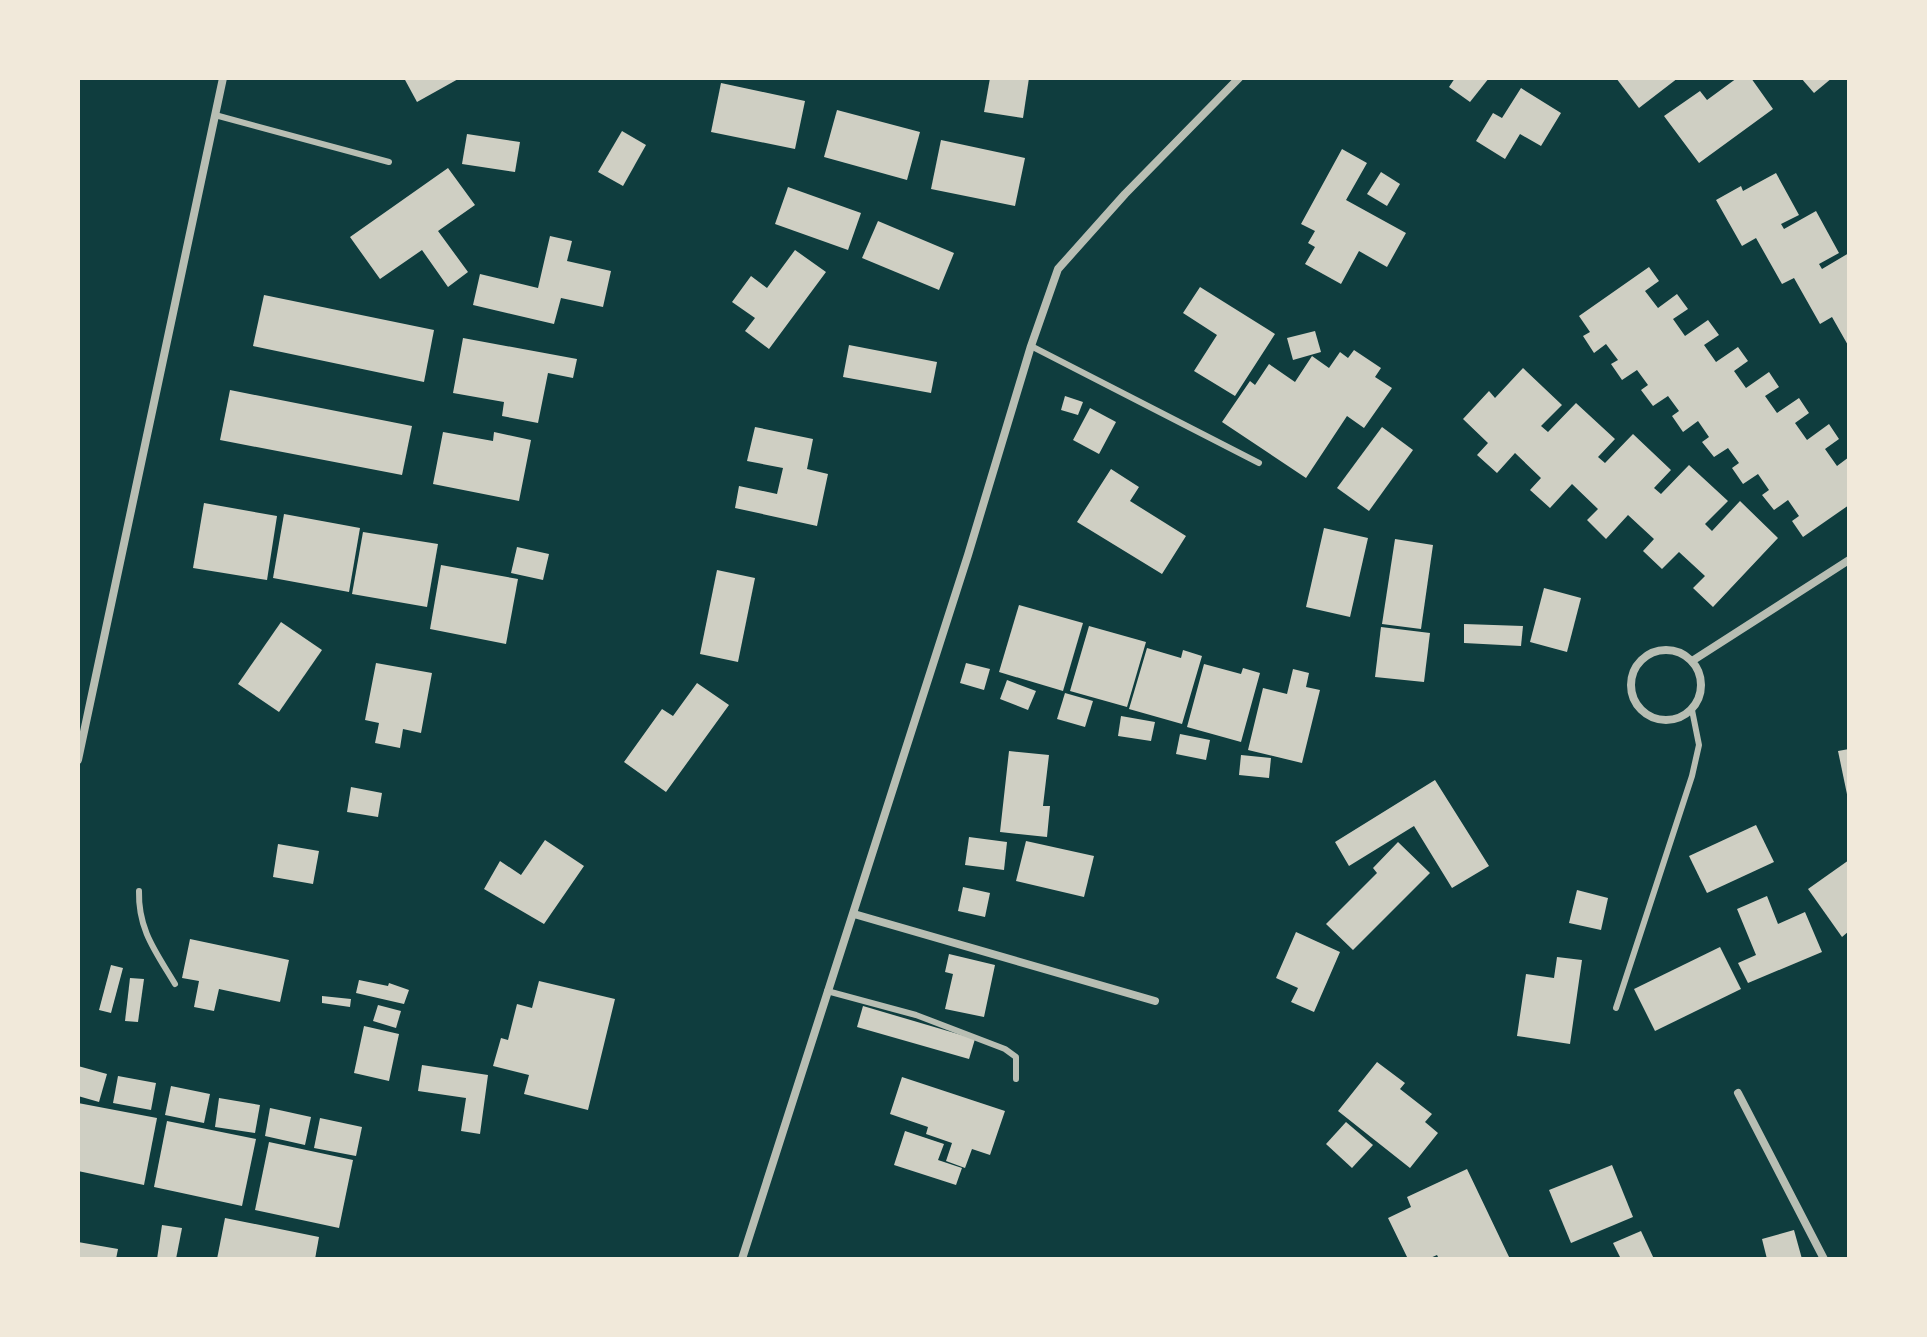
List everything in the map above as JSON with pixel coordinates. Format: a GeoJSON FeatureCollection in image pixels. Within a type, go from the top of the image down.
{"type":"FeatureCollection","features":[{"type":"Feature","properties":{"kind":"street"},"geometry":{"type":"LineString","coordinates":[[78,760],[223,78]]}},
{"type":"Feature","properties":{"kind":"street"},"geometry":{"type":"LineString","coordinates":[[742,1259],[1058,269],[1125,194],[1239,78]]}},
{"type":"Feature","properties":{"kind":"street"},"geometry":{"type":"LineString","coordinates":[[1692,661],[1849,560]]}},
{"type":"Feature","properties":{"kind":"street"},"geometry":{"type":"LineString","coordinates":[[1658,650],[1673,650],[1692,661],[1701,677],[1701,694],[1692,710],[1677,719],[1660,720],[1643,713],[1633,699],[1631,681],[1635,668],[1645,657],[1658,650]]}},
{"type":"Feature","properties":{"kind":"street"},"geometry":{"type":"LineString","coordinates":[[854,914],[1155,1001]]}},
{"type":"Feature","properties":{"kind":"street"},"geometry":{"type":"LineString","coordinates":[[1738,1093],[1824,1259]]}},
{"type":"Feature","properties":{"kind":"lane"},"geometry":{"type":"LineString","coordinates":[[215,115],[389,162]]}},
{"type":"Feature","properties":{"kind":"lane"},"geometry":{"type":"LineString","coordinates":[[1031,346],[1259,463]]}},
{"type":"Feature","properties":{"kind":"lane"},"geometry":{"type":"LineString","coordinates":[[1616,1008],[1692,776],[1699,745],[1692,710]]}},
{"type":"Feature","properties":{"kind":"lane"},"geometry":{"type":"LineString","coordinates":[[139,891],[138,912],[148,938],[175,984]]}},
{"type":"Feature","properties":{"kind":"lane"},"geometry":{"type":"LineString","coordinates":[[827,991],[916,1015],[1005,1049],[1016,1057],[1016,1079]]}},
{"type":"Feature","properties":{"kind":"building"},"geometry":{"type":"Polygon","coordinates":[[[404,78],[460,78],[417,102],[404,78]]]}},
{"type":"Feature","properties":{"kind":"building"},"geometry":{"type":"Polygon","coordinates":[[[990,78],[1029,78],[1023,118],[984,112],[990,78]]]}},
{"type":"Feature","properties":{"kind":"building"},"geometry":{"type":"Polygon","coordinates":[[[1455,78],[1489,78],[1470,102],[1449,87],[1455,78]]]}},
{"type":"Feature","properties":{"kind":"building"},"geometry":{"type":"Polygon","coordinates":[[[1616,78],[1678,78],[1639,108],[1616,78]]]}},
{"type":"Feature","properties":{"kind":"building"},"geometry":{"type":"Polygon","coordinates":[[[1737,78],[1751,78],[1773,109],[1699,163],[1664,116],[1700,91],[1707,100],[1737,78]]]}},
{"type":"Feature","properties":{"kind":"building"},"geometry":{"type":"Polygon","coordinates":[[[1801,78],[1832,78],[1814,93],[1801,78]]]}},
{"type":"Feature","properties":{"kind":"building"},"geometry":{"type":"Polygon","coordinates":[[[721,83],[805,101],[795,149],[711,132],[721,83]]]}},
{"type":"Feature","properties":{"kind":"building"},"geometry":{"type":"Polygon","coordinates":[[[1521,88],[1561,113],[1541,146],[1520,134],[1505,159],[1476,141],[1493,113],[1502,118],[1521,88]]]}},
{"type":"Feature","properties":{"kind":"building"},"geometry":{"type":"Polygon","coordinates":[[[837,110],[920,132],[907,180],[824,157],[837,110]]]}},
{"type":"Feature","properties":{"kind":"building"},"geometry":{"type":"Polygon","coordinates":[[[622,131],[646,145],[623,186],[598,172],[622,131]]]}},
{"type":"Feature","properties":{"kind":"building"},"geometry":{"type":"Polygon","coordinates":[[[467,134],[520,142],[515,172],[462,164],[467,134]]]}},
{"type":"Feature","properties":{"kind":"building"},"geometry":{"type":"Polygon","coordinates":[[[941,140],[1025,158],[1015,206],[931,189],[941,140]]]}},
{"type":"Feature","properties":{"kind":"building"},"geometry":{"type":"Polygon","coordinates":[[[1342,149],[1367,163],[1346,200],[1406,233],[1387,267],[1359,251],[1341,284],[1305,264],[1315,247],[1308,243],[1315,231],[1301,224],[1342,149]]]}},
{"type":"Feature","properties":{"kind":"building"},"geometry":{"type":"Polygon","coordinates":[[[448,168],[475,205],[438,231],[468,272],[448,287],[422,250],[380,279],[350,237],[448,168]]]}},
{"type":"Feature","properties":{"kind":"building"},"geometry":{"type":"Polygon","coordinates":[[[1381,172],[1400,184],[1387,206],[1367,194],[1381,172]]]}},
{"type":"Feature","properties":{"kind":"building"},"geometry":{"type":"Polygon","coordinates":[[[1776,173],[1799,215],[1781,224],[1784,229],[1816,211],[1839,253],[1819,264],[1822,269],[1849,253],[1849,347],[1832,317],[1820,324],[1794,278],[1782,284],[1756,238],[1742,246],[1716,200],[1741,186],[1743,191],[1776,173]]]}},
{"type":"Feature","properties":{"kind":"building"},"geometry":{"type":"Polygon","coordinates":[[[788,187],[861,213],[848,250],[775,224],[788,187]]]}},
{"type":"Feature","properties":{"kind":"building"},"geometry":{"type":"Polygon","coordinates":[[[878,221],[954,253],[939,290],[862,258],[878,221]]]}},
{"type":"Feature","properties":{"kind":"building"},"geometry":{"type":"Polygon","coordinates":[[[550,236],[572,241],[567,261],[611,271],[603,307],[561,298],[554,324],[473,305],[480,274],[538,288],[550,236]]]}},
{"type":"Feature","properties":{"kind":"building"},"geometry":{"type":"Polygon","coordinates":[[[795,250],[826,272],[769,349],[745,331],[755,318],[732,302],[751,276],[767,288],[795,250]]]}},
{"type":"Feature","properties":{"kind":"building"},"geometry":{"type":"Polygon","coordinates":[[[1649,267],[1659,281],[1645,291],[1658,308],[1677,294],[1688,309],[1673,319],[1685,336],[1708,320],[1719,335],[1704,345],[1716,362],[1738,347],[1748,361],[1734,371],[1746,388],[1769,372],[1779,387],[1765,396],[1777,413],[1799,398],[1809,413],[1795,423],[1807,440],[1829,424],[1839,439],[1825,449],[1837,466],[1849,457],[1849,505],[1803,537],[1792,521],[1799,516],[1788,500],[1774,510],[1762,495],[1769,490],[1758,474],[1743,484],[1732,468],[1739,463],[1728,448],[1714,457],[1702,442],[1709,437],[1698,421],[1683,432],[1672,416],[1679,411],[1668,396],[1653,406],[1641,390],[1648,385],[1637,370],[1622,380],[1611,364],[1618,360],[1606,344],[1594,353],[1583,336],[1590,332],[1579,316],[1649,267]]]}},
{"type":"Feature","properties":{"kind":"building"},"geometry":{"type":"Polygon","coordinates":[[[1200,287],[1275,334],[1235,396],[1194,371],[1217,335],[1183,313],[1200,287]]]}},
{"type":"Feature","properties":{"kind":"building"},"geometry":{"type":"Polygon","coordinates":[[[264,295],[434,330],[424,382],[253,346],[264,295]]]}},
{"type":"Feature","properties":{"kind":"building"},"geometry":{"type":"Polygon","coordinates":[[[1315,331],[1321,352],[1293,360],[1287,338],[1315,331]]]}},
{"type":"Feature","properties":{"kind":"building"},"geometry":{"type":"Polygon","coordinates":[[[463,338],[577,359],[573,378],[548,373],[538,423],[502,416],[504,402],[453,393],[463,338]]]}},
{"type":"Feature","properties":{"kind":"building"},"geometry":{"type":"Polygon","coordinates":[[[849,345],[937,362],[931,393],[843,377],[849,345]]]}},
{"type":"Feature","properties":{"kind":"building"},"geometry":{"type":"Polygon","coordinates":[[[1354,350],[1381,368],[1375,377],[1392,388],[1364,428],[1347,416],[1306,478],[1222,422],[1250,381],[1255,385],[1269,364],[1295,382],[1312,356],[1329,368],[1340,352],[1348,358],[1354,350]]]}},
{"type":"Feature","properties":{"kind":"building"},"geometry":{"type":"Polygon","coordinates":[[[1523,368],[1562,405],[1541,426],[1548,432],[1576,403],[1615,439],[1598,457],[1605,463],[1633,434],[1671,470],[1654,488],[1661,494],[1689,465],[1728,501],[1705,524],[1712,531],[1740,501],[1778,538],[1713,607],[1693,588],[1705,576],[1679,552],[1662,569],[1643,551],[1654,539],[1628,515],[1606,539],[1587,520],[1598,509],[1572,484],[1550,508],[1530,490],[1541,478],[1515,453],[1497,473],[1477,455],[1488,443],[1463,419],[1489,391],[1495,398],[1523,368]]]}},
{"type":"Feature","properties":{"kind":"building"},"geometry":{"type":"Polygon","coordinates":[[[230,390],[412,426],[402,475],[220,440],[230,390]]]}},
{"type":"Feature","properties":{"kind":"building"},"geometry":{"type":"Polygon","coordinates":[[[1065,396],[1083,402],[1078,415],[1061,410],[1065,396]]]}},
{"type":"Feature","properties":{"kind":"building"},"geometry":{"type":"Polygon","coordinates":[[[1090,408],[1116,422],[1099,454],[1073,440],[1090,408]]]}},
{"type":"Feature","properties":{"kind":"building"},"geometry":{"type":"Polygon","coordinates":[[[755,427],[813,439],[807,469],[828,474],[817,526],[735,508],[739,486],[777,494],[783,468],[747,461],[755,427]]]}},
{"type":"Feature","properties":{"kind":"building"},"geometry":{"type":"Polygon","coordinates":[[[1382,427],[1413,450],[1369,511],[1337,488],[1382,427]]]}},
{"type":"Feature","properties":{"kind":"building"},"geometry":{"type":"Polygon","coordinates":[[[443,432],[493,441],[494,432],[531,440],[519,501],[433,484],[443,432]]]}},
{"type":"Feature","properties":{"kind":"building"},"geometry":{"type":"Polygon","coordinates":[[[1111,469],[1139,487],[1130,501],[1186,536],[1162,574],[1077,522],[1111,469]]]}},
{"type":"Feature","properties":{"kind":"building"},"geometry":{"type":"Polygon","coordinates":[[[204,503],[277,516],[267,580],[193,568],[204,503]]]}},
{"type":"Feature","properties":{"kind":"building"},"geometry":{"type":"Polygon","coordinates":[[[284,514],[360,528],[349,592],[273,578],[284,514]]]}},
{"type":"Feature","properties":{"kind":"building"},"geometry":{"type":"Polygon","coordinates":[[[1324,528],[1368,538],[1350,617],[1306,607],[1324,528]]]}},
{"type":"Feature","properties":{"kind":"building"},"geometry":{"type":"Polygon","coordinates":[[[363,532],[438,544],[427,607],[352,594],[363,532]]]}},
{"type":"Feature","properties":{"kind":"building"},"geometry":{"type":"Polygon","coordinates":[[[1395,539],[1433,545],[1421,629],[1382,624],[1395,539]]]}},
{"type":"Feature","properties":{"kind":"building"},"geometry":{"type":"Polygon","coordinates":[[[517,547],[549,554],[543,580],[511,573],[517,547]]]}},
{"type":"Feature","properties":{"kind":"building"},"geometry":{"type":"Polygon","coordinates":[[[441,565],[518,579],[506,644],[430,629],[441,565]]]}},
{"type":"Feature","properties":{"kind":"building"},"geometry":{"type":"Polygon","coordinates":[[[717,570],[755,578],[738,662],[700,654],[717,570]]]}},
{"type":"Feature","properties":{"kind":"building"},"geometry":{"type":"Polygon","coordinates":[[[1544,588],[1581,598],[1567,652],[1530,642],[1544,588]]]}},
{"type":"Feature","properties":{"kind":"building"},"geometry":{"type":"Polygon","coordinates":[[[1019,605],[1083,623],[1063,691],[999,672],[1019,605]]]}},
{"type":"Feature","properties":{"kind":"building"},"geometry":{"type":"Polygon","coordinates":[[[281,622],[322,650],[279,712],[238,684],[281,622]]]}},
{"type":"Feature","properties":{"kind":"building"},"geometry":{"type":"Polygon","coordinates":[[[1464,624],[1523,626],[1521,646],[1464,643],[1464,624]]]}},
{"type":"Feature","properties":{"kind":"building"},"geometry":{"type":"Polygon","coordinates":[[[1089,626],[1146,642],[1127,707],[1070,691],[1089,626]]]}},
{"type":"Feature","properties":{"kind":"building"},"geometry":{"type":"Polygon","coordinates":[[[1381,627],[1430,633],[1424,682],[1375,677],[1381,627]]]}},
{"type":"Feature","properties":{"kind":"building"},"geometry":{"type":"Polygon","coordinates":[[[1147,648],[1181,658],[1183,650],[1202,656],[1182,724],[1129,709],[1147,648]]]}},
{"type":"Feature","properties":{"kind":"building"},"geometry":{"type":"Polygon","coordinates":[[[376,663],[432,673],[421,733],[403,729],[400,748],[375,743],[379,723],[365,720],[376,663]]]}},
{"type":"Feature","properties":{"kind":"building"},"geometry":{"type":"Polygon","coordinates":[[[966,663],[990,669],[984,690],[960,683],[966,663]]]}},
{"type":"Feature","properties":{"kind":"building"},"geometry":{"type":"Polygon","coordinates":[[[1204,664],[1241,674],[1243,668],[1260,673],[1241,742],[1187,727],[1204,664]]]}},
{"type":"Feature","properties":{"kind":"building"},"geometry":{"type":"Polygon","coordinates":[[[1293,669],[1309,673],[1306,687],[1320,690],[1302,763],[1248,750],[1263,688],[1287,694],[1293,669]]]}},
{"type":"Feature","properties":{"kind":"building"},"geometry":{"type":"Polygon","coordinates":[[[1007,680],[1036,691],[1028,710],[1000,699],[1007,680]]]}},
{"type":"Feature","properties":{"kind":"building"},"geometry":{"type":"Polygon","coordinates":[[[697,683],[729,705],[666,792],[624,762],[662,709],[673,716],[697,683]]]}},
{"type":"Feature","properties":{"kind":"building"},"geometry":{"type":"Polygon","coordinates":[[[1065,693],[1093,701],[1085,727],[1057,719],[1065,693]]]}},
{"type":"Feature","properties":{"kind":"building"},"geometry":{"type":"Polygon","coordinates":[[[1121,716],[1155,722],[1151,741],[1118,736],[1121,716]]]}},
{"type":"Feature","properties":{"kind":"building"},"geometry":{"type":"Polygon","coordinates":[[[1180,734],[1210,740],[1206,760],[1176,754],[1180,734]]]}},
{"type":"Feature","properties":{"kind":"building"},"geometry":{"type":"Polygon","coordinates":[[[1849,749],[1849,798],[1848,799],[1838,751],[1849,749]]]}},
{"type":"Feature","properties":{"kind":"building"},"geometry":{"type":"Polygon","coordinates":[[[1009,751],[1049,755],[1043,806],[1050,806],[1047,837],[1000,832],[1009,751]]]}},
{"type":"Feature","properties":{"kind":"building"},"geometry":{"type":"Polygon","coordinates":[[[1241,755],[1271,758],[1269,778],[1239,775],[1241,755]]]}},
{"type":"Feature","properties":{"kind":"building"},"geometry":{"type":"Polygon","coordinates":[[[1435,780],[1489,866],[1452,888],[1414,826],[1349,866],[1335,842],[1435,780]]]}},
{"type":"Feature","properties":{"kind":"building"},"geometry":{"type":"Polygon","coordinates":[[[351,787],[382,793],[378,817],[347,812],[351,787]]]}},
{"type":"Feature","properties":{"kind":"building"},"geometry":{"type":"Polygon","coordinates":[[[1756,825],[1774,862],[1707,893],[1689,856],[1756,825]]]}},
{"type":"Feature","properties":{"kind":"building"},"geometry":{"type":"Polygon","coordinates":[[[969,837],[1007,842],[1004,870],[965,865],[969,837]]]}},
{"type":"Feature","properties":{"kind":"building"},"geometry":{"type":"Polygon","coordinates":[[[545,840],[584,866],[544,924],[484,889],[500,861],[521,875],[545,840]]]}},
{"type":"Feature","properties":{"kind":"building"},"geometry":{"type":"Polygon","coordinates":[[[1026,841],[1094,856],[1084,897],[1016,881],[1026,841]]]}},
{"type":"Feature","properties":{"kind":"building"},"geometry":{"type":"Polygon","coordinates":[[[1398,842],[1430,873],[1353,950],[1326,924],[1377,873],[1373,868],[1398,842]]]}},
{"type":"Feature","properties":{"kind":"building"},"geometry":{"type":"Polygon","coordinates":[[[278,844],[319,851],[313,884],[273,877],[278,844]]]}},
{"type":"Feature","properties":{"kind":"building"},"geometry":{"type":"Polygon","coordinates":[[[1849,860],[1849,931],[1842,937],[1808,889],[1849,860]]]}},
{"type":"Feature","properties":{"kind":"building"},"geometry":{"type":"Polygon","coordinates":[[[963,887],[990,893],[985,917],[958,911],[963,887]]]}},
{"type":"Feature","properties":{"kind":"building"},"geometry":{"type":"Polygon","coordinates":[[[1577,890],[1608,898],[1601,930],[1569,923],[1577,890]]]}},
{"type":"Feature","properties":{"kind":"building"},"geometry":{"type":"Polygon","coordinates":[[[1767,896],[1778,924],[1805,912],[1822,952],[1748,983],[1738,963],[1756,955],[1737,909],[1767,896]]]}},
{"type":"Feature","properties":{"kind":"building"},"geometry":{"type":"Polygon","coordinates":[[[1296,932],[1340,952],[1314,1012],[1291,1002],[1298,988],[1276,978],[1296,932]]]}},
{"type":"Feature","properties":{"kind":"building"},"geometry":{"type":"Polygon","coordinates":[[[190,939],[289,960],[280,1002],[219,989],[214,1011],[194,1007],[199,981],[182,978],[190,939]]]}},
{"type":"Feature","properties":{"kind":"building"},"geometry":{"type":"Polygon","coordinates":[[[1720,947],[1741,989],[1655,1031],[1634,989],[1720,947]]]}},
{"type":"Feature","properties":{"kind":"building"},"geometry":{"type":"Polygon","coordinates":[[[949,954],[995,965],[984,1017],[945,1009],[953,974],[945,972],[949,954]]]}},
{"type":"Feature","properties":{"kind":"building"},"geometry":{"type":"Polygon","coordinates":[[[1557,957],[1582,960],[1570,1044],[1517,1036],[1526,974],[1554,978],[1557,957]]]}},
{"type":"Feature","properties":{"kind":"building"},"geometry":{"type":"Polygon","coordinates":[[[111,965],[123,968],[111,1013],[99,1010],[111,965]]]}},
{"type":"Feature","properties":{"kind":"building"},"geometry":{"type":"Polygon","coordinates":[[[130,978],[144,979],[138,1022],[125,1021],[130,978]]]}},
{"type":"Feature","properties":{"kind":"building"},"geometry":{"type":"Polygon","coordinates":[[[359,980],[388,986],[389,983],[409,990],[404,1004],[356,993],[359,980]]]}},
{"type":"Feature","properties":{"kind":"building"},"geometry":{"type":"Polygon","coordinates":[[[539,981],[615,999],[588,1110],[524,1094],[529,1075],[493,1066],[501,1038],[508,1040],[517,1004],[532,1008],[539,981]]]}},
{"type":"Feature","properties":{"kind":"building"},"geometry":{"type":"Polygon","coordinates":[[[322,996],[351,999],[350,1007],[322,1003],[322,996]]]}},
{"type":"Feature","properties":{"kind":"building"},"geometry":{"type":"Polygon","coordinates":[[[378,1005],[401,1011],[396,1028],[373,1021],[378,1005]]]}},
{"type":"Feature","properties":{"kind":"building"},"geometry":{"type":"Polygon","coordinates":[[[863,1006],[975,1039],[969,1059],[857,1027],[863,1006]]]}},
{"type":"Feature","properties":{"kind":"building"},"geometry":{"type":"Polygon","coordinates":[[[364,1026],[399,1034],[389,1081],[354,1073],[364,1026]]]}},
{"type":"Feature","properties":{"kind":"building"},"geometry":{"type":"Polygon","coordinates":[[[1377,1062],[1405,1083],[1400,1089],[1432,1114],[1425,1122],[1438,1133],[1410,1168],[1338,1111],[1377,1062]]]}},
{"type":"Feature","properties":{"kind":"building"},"geometry":{"type":"Polygon","coordinates":[[[422,1065],[488,1075],[480,1134],[461,1131],[466,1098],[418,1091],[422,1065]]]}},
{"type":"Feature","properties":{"kind":"building"},"geometry":{"type":"Polygon","coordinates":[[[78,1066],[107,1074],[99,1102],[78,1096],[78,1066]]]}},
{"type":"Feature","properties":{"kind":"building"},"geometry":{"type":"Polygon","coordinates":[[[118,1076],[156,1083],[151,1110],[113,1103],[118,1076]]]}},
{"type":"Feature","properties":{"kind":"building"},"geometry":{"type":"Polygon","coordinates":[[[902,1077],[1005,1111],[990,1155],[972,1149],[965,1168],[946,1161],[952,1143],[926,1134],[928,1127],[890,1114],[902,1077]]]}},
{"type":"Feature","properties":{"kind":"building"},"geometry":{"type":"Polygon","coordinates":[[[171,1086],[210,1094],[204,1123],[165,1115],[171,1086]]]}},
{"type":"Feature","properties":{"kind":"building"},"geometry":{"type":"Polygon","coordinates":[[[219,1098],[260,1105],[255,1133],[215,1127],[219,1098]]]}},
{"type":"Feature","properties":{"kind":"building"},"geometry":{"type":"Polygon","coordinates":[[[78,1103],[157,1118],[144,1185],[78,1171],[78,1103]]]}},
{"type":"Feature","properties":{"kind":"building"},"geometry":{"type":"Polygon","coordinates":[[[270,1108],[311,1117],[305,1145],[265,1136],[270,1108]]]}},
{"type":"Feature","properties":{"kind":"building"},"geometry":{"type":"Polygon","coordinates":[[[320,1118],[362,1127],[356,1156],[314,1148],[320,1118]]]}},
{"type":"Feature","properties":{"kind":"building"},"geometry":{"type":"Polygon","coordinates":[[[167,1121],[256,1139],[242,1206],[154,1187],[167,1121]]]}},
{"type":"Feature","properties":{"kind":"building"},"geometry":{"type":"Polygon","coordinates":[[[1346,1122],[1373,1145],[1352,1168],[1326,1144],[1346,1122]]]}},
{"type":"Feature","properties":{"kind":"building"},"geometry":{"type":"Polygon","coordinates":[[[905,1131],[944,1144],[938,1160],[962,1168],[956,1185],[894,1165],[905,1131]]]}},
{"type":"Feature","properties":{"kind":"building"},"geometry":{"type":"Polygon","coordinates":[[[269,1142],[353,1160],[339,1228],[255,1210],[269,1142]]]}},
{"type":"Feature","properties":{"kind":"building"},"geometry":{"type":"Polygon","coordinates":[[[1612,1165],[1633,1217],[1571,1243],[1549,1190],[1612,1165]]]}},
{"type":"Feature","properties":{"kind":"building"},"geometry":{"type":"Polygon","coordinates":[[[1467,1169],[1510,1259],[1439,1259],[1437,1255],[1428,1259],[1408,1259],[1388,1218],[1411,1207],[1407,1197],[1467,1169]]]}},
{"type":"Feature","properties":{"kind":"building"},"geometry":{"type":"Polygon","coordinates":[[[225,1218],[319,1237],[315,1259],[217,1259],[225,1218]]]}},
{"type":"Feature","properties":{"kind":"building"},"geometry":{"type":"Polygon","coordinates":[[[162,1225],[182,1228],[176,1259],[157,1259],[162,1225]]]}},
{"type":"Feature","properties":{"kind":"building"},"geometry":{"type":"Polygon","coordinates":[[[1794,1230],[1802,1259],[1767,1259],[1762,1239],[1794,1230]]]}},
{"type":"Feature","properties":{"kind":"building"},"geometry":{"type":"Polygon","coordinates":[[[1641,1231],[1654,1259],[1621,1259],[1613,1243],[1641,1231]]]}},
{"type":"Feature","properties":{"kind":"building"},"geometry":{"type":"Polygon","coordinates":[[[78,1242],[118,1249],[116,1259],[78,1259],[78,1242]]]}}]}
